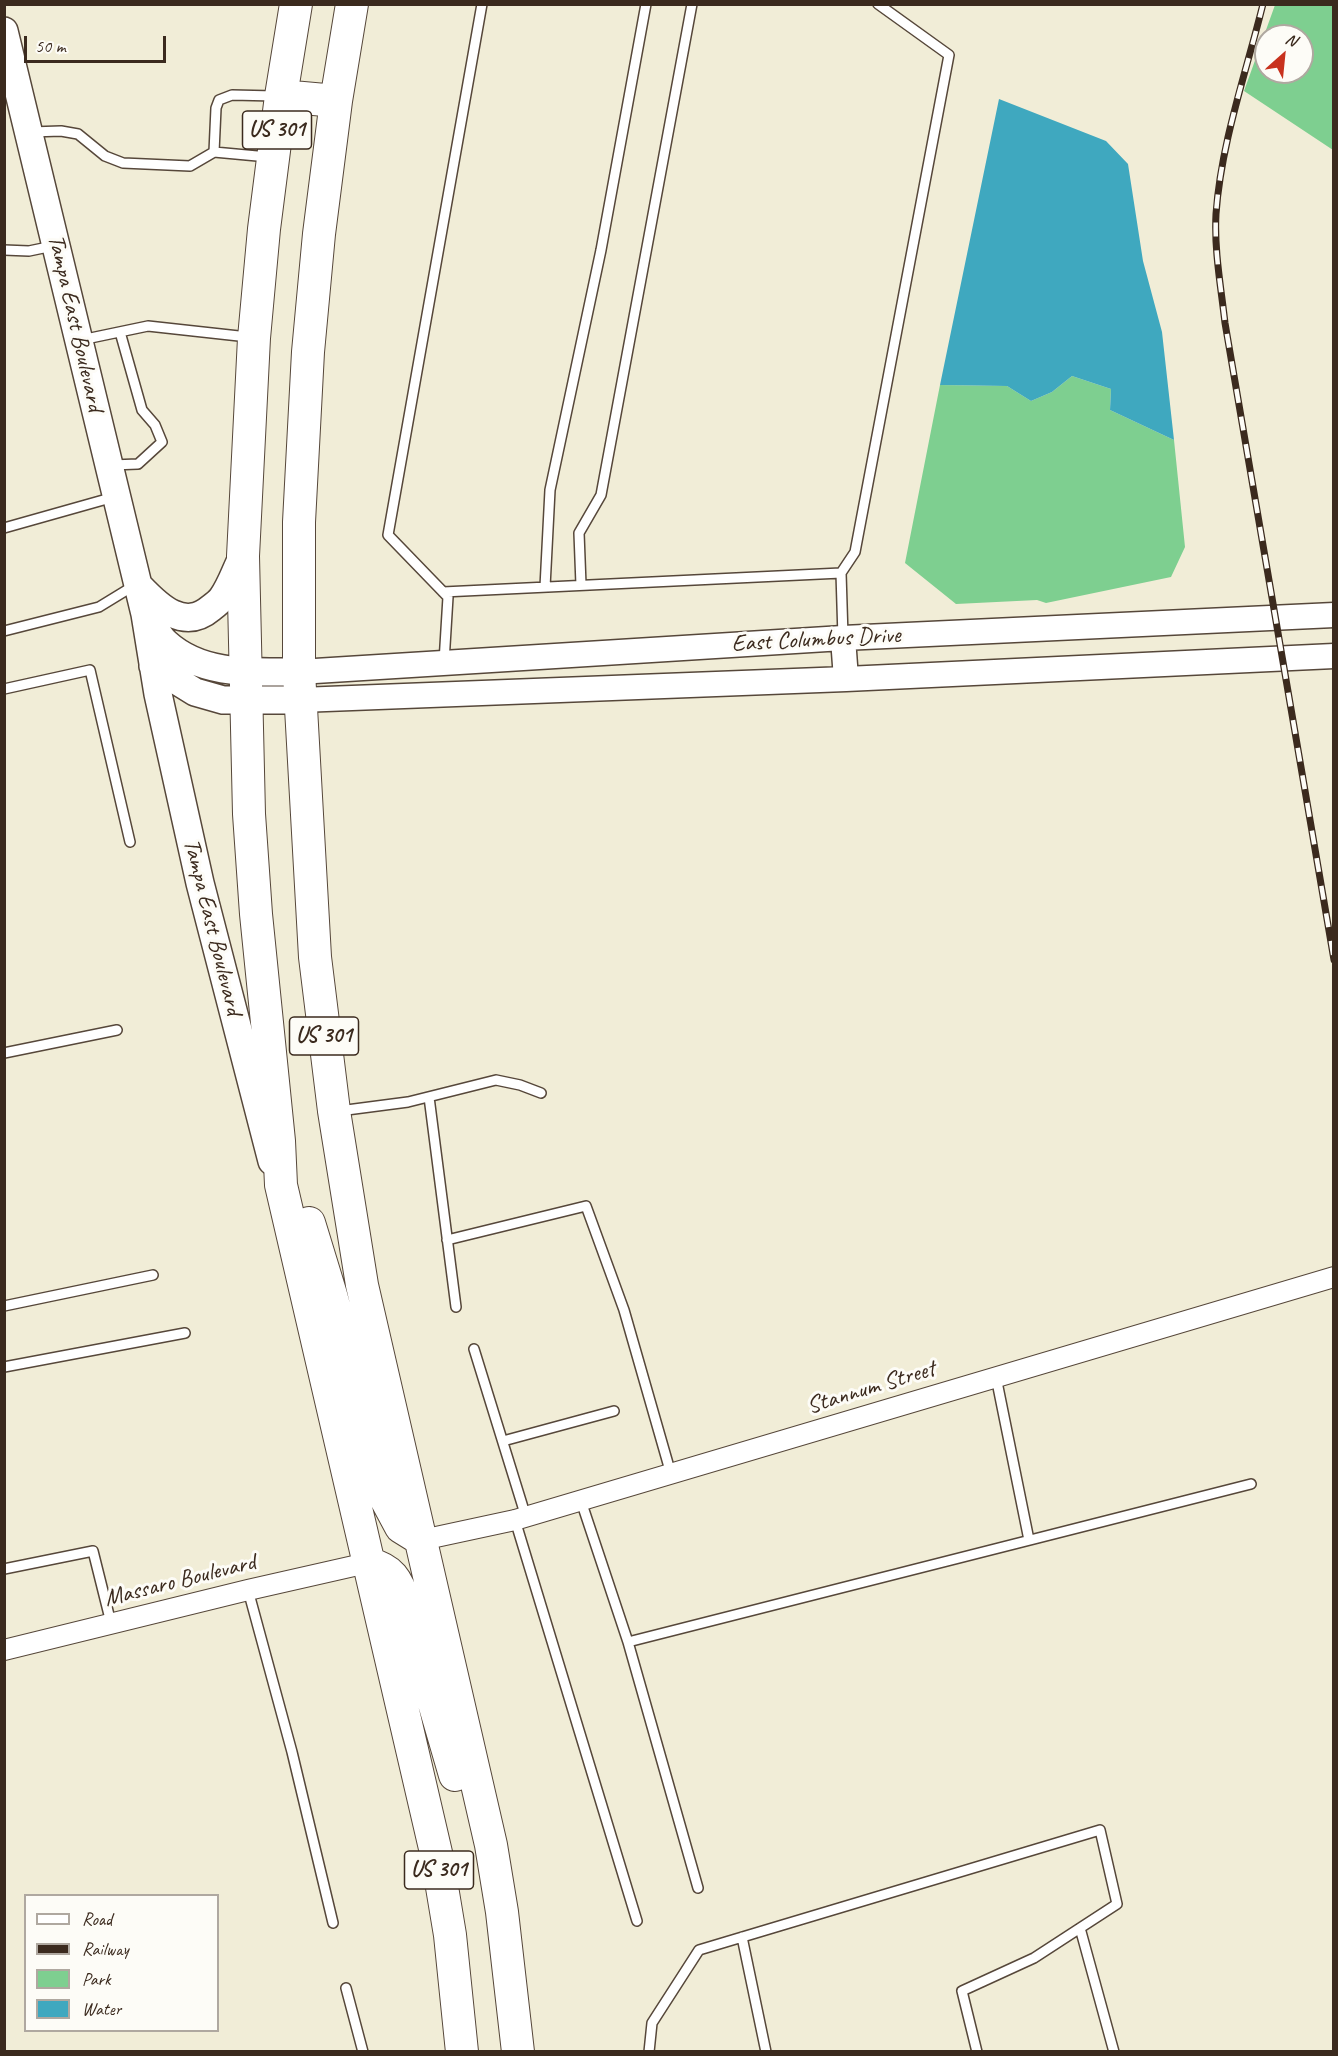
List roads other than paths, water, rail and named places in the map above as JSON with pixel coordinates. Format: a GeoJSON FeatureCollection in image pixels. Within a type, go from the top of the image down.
{"type":"FeatureCollection","features":[{"type":"Feature","properties":{"kind":"main road","name":"US 301"},"geometry":{"type":"LineString","coordinates":[[296,4],[273,158],[254,338],[243,556],[249,814],[254,892],[282,1190],[437,1857],[450,1935],[462,2052]]}},
{"type":"Feature","properties":{"kind":"main road","name":"US 301"},"geometry":{"type":"LineString","coordinates":[[352,4],[336,101],[319,234],[308,352],[299,522],[300,686],[315,957],[334,1111],[362,1285],[491,1845],[514,1999],[518,2052]]}},
{"type":"Feature","properties":{"kind":"main road","name":"Tampa East Boulevard"},"geometry":{"type":"LineString","coordinates":[[6,41],[145,614],[158,694],[200,883],[269,1155],[282,1190]]}},
{"type":"Feature","properties":{"kind":"main road"},"geometry":{"type":"LineString","coordinates":[[281,96],[336,101]]}},
{"type":"Feature","properties":{"kind":"main road"},"geometry":{"type":"LineString","coordinates":[[137,584],[157,605],[175,616],[192,618],[204,614],[222,599],[243,556]]}},
{"type":"Feature","properties":{"kind":"main road","name":"Tampa East Boulevard"},"geometry":{"type":"LineString","coordinates":[[145,614],[165,642],[190,659],[211,667],[245,687]]}},
{"type":"Feature","properties":{"kind":"main road"},"geometry":{"type":"LineString","coordinates":[[153,666],[195,692],[223,700],[245,687],[300,686]]}},
{"type":"Feature","properties":{"kind":"main road"},"geometry":{"type":"LineString","coordinates":[[282,1190],[309,1221],[386,1499],[401,1527],[422,1540]]}},
{"type":"Feature","properties":{"kind":"main road"},"geometry":{"type":"LineString","coordinates":[[367,1563],[391,1573],[398,1583],[479,1860],[496,1877]]}},
{"type":"Feature","properties":{"kind":"street","name":"East Columbus Drive"},"geometry":{"type":"LineString","coordinates":[[300,686],[444,663],[843,638],[1334,615]]}},
{"type":"Feature","properties":{"kind":"street"},"geometry":{"type":"LineString","coordinates":[[843,638],[846,679]]}},
{"type":"Feature","properties":{"kind":"street","name":"East Columbus Drive"},"geometry":{"type":"LineString","coordinates":[[300,686],[846,679],[1334,656]]}},
{"type":"Feature","properties":{"kind":"street","name":"Stannum Street"},"geometry":{"type":"LineString","coordinates":[[422,1540],[520,1518],[581,1501],[1334,1277]]}},
{"type":"Feature","properties":{"kind":"street","name":"Massaro Boulevard"},"geometry":{"type":"LineString","coordinates":[[4,1650],[367,1563]]}},
{"type":"Feature","properties":{"kind":"lane"},"geometry":{"type":"LineString","coordinates":[[444,663],[448,597],[388,535],[483,4]]}},
{"type":"Feature","properties":{"kind":"lane"},"geometry":{"type":"LineString","coordinates":[[545,587],[550,490],[601,250],[646,4]]}},
{"type":"Feature","properties":{"kind":"lane"},"geometry":{"type":"LineString","coordinates":[[581,585],[579,533],[601,495],[692,4]]}},
{"type":"Feature","properties":{"kind":"lane"},"geometry":{"type":"LineString","coordinates":[[843,638],[841,573],[855,552],[949,56],[878,4]]}},
{"type":"Feature","properties":{"kind":"lane"},"geometry":{"type":"LineString","coordinates":[[214,152],[216,108],[219,100],[232,95],[281,96]]}},
{"type":"Feature","properties":{"kind":"lane"},"geometry":{"type":"LineString","coordinates":[[29,132],[61,131],[78,134],[105,156],[123,163],[189,166],[214,152],[273,158]]}},
{"type":"Feature","properties":{"kind":"lane"},"geometry":{"type":"LineString","coordinates":[[4,250],[29,251],[56,246]]}},
{"type":"Feature","properties":{"kind":"lane"},"geometry":{"type":"LineString","coordinates":[[79,341],[148,326],[254,338]]}},
{"type":"Feature","properties":{"kind":"lane"},"geometry":{"type":"LineString","coordinates":[[109,465],[138,464],[162,442],[155,425],[142,410],[120,332]]}},
{"type":"Feature","properties":{"kind":"lane"},"geometry":{"type":"LineString","coordinates":[[4,528],[116,496]]}},
{"type":"Feature","properties":{"kind":"lane"},"geometry":{"type":"LineString","coordinates":[[443,592],[841,573]]}},
{"type":"Feature","properties":{"kind":"lane"},"geometry":{"type":"LineString","coordinates":[[4,632],[99,607],[137,584]]}},
{"type":"Feature","properties":{"kind":"lane"},"geometry":{"type":"LineString","coordinates":[[4,689],[90,670],[130,842]]}},
{"type":"Feature","properties":{"kind":"lane"},"geometry":{"type":"LineString","coordinates":[[4,1053],[117,1029]]}},
{"type":"Feature","properties":{"kind":"lane"},"geometry":{"type":"LineString","coordinates":[[334,1111],[408,1102],[495,1080],[520,1085],[541,1093]]}},
{"type":"Feature","properties":{"kind":"lane"},"geometry":{"type":"LineString","coordinates":[[429,1097],[456,1307]]}},
{"type":"Feature","properties":{"kind":"lane"},"geometry":{"type":"LineString","coordinates":[[447,1240],[586,1206],[624,1310],[672,1474]]}},
{"type":"Feature","properties":{"kind":"lane"},"geometry":{"type":"LineString","coordinates":[[4,1306],[153,1275]]}},
{"type":"Feature","properties":{"kind":"lane"},"geometry":{"type":"LineString","coordinates":[[4,1367],[185,1333]]}},
{"type":"Feature","properties":{"kind":"lane"},"geometry":{"type":"LineString","coordinates":[[474,1349],[503,1441],[520,1518],[637,1921]]}},
{"type":"Feature","properties":{"kind":"lane"},"geometry":{"type":"LineString","coordinates":[[996,1377],[1029,1540]]}},
{"type":"Feature","properties":{"kind":"lane"},"geometry":{"type":"LineString","coordinates":[[503,1441],[614,1411]]}},
{"type":"Feature","properties":{"kind":"lane"},"geometry":{"type":"LineString","coordinates":[[628,1642],[1251,1484]]}},
{"type":"Feature","properties":{"kind":"lane"},"geometry":{"type":"LineString","coordinates":[[581,1501],[628,1642],[698,1888]]}},
{"type":"Feature","properties":{"kind":"lane"},"geometry":{"type":"LineString","coordinates":[[4,1569],[93,1551],[111,1623]]}},
{"type":"Feature","properties":{"kind":"lane"},"geometry":{"type":"LineString","coordinates":[[248,1590],[292,1752],[333,1923]]}},
{"type":"Feature","properties":{"kind":"lane"},"geometry":{"type":"LineString","coordinates":[[649,2052],[652,2023],[699,1950],[1100,1830],[1117,1904],[1034,1958],[962,1991],[977,2052]]}},
{"type":"Feature","properties":{"kind":"lane"},"geometry":{"type":"LineString","coordinates":[[1080,1928],[1114,2052]]}},
{"type":"Feature","properties":{"kind":"lane"},"geometry":{"type":"LineString","coordinates":[[742,1937],[766,2052]]}},
{"type":"Feature","properties":{"kind":"lane"},"geometry":{"type":"LineString","coordinates":[[346,1988],[363,2052]]}},
{"type":"Feature","properties":{"kind":"water"},"geometry":{"type":"Polygon","coordinates":[[[999,99],[1106,141],[1128,164],[1143,261],[1162,332],[1174,440],[1110,410],[1111,389],[1072,376],[1052,392],[1031,401],[1007,386],[940,385],[999,99]]]}},
{"type":"Feature","properties":{"kind":"railway"},"geometry":{"type":"LineString","coordinates":[[1263,4],[1223,161],[1216,214],[1217,255],[1225,323],[1334,960]]}}]}
